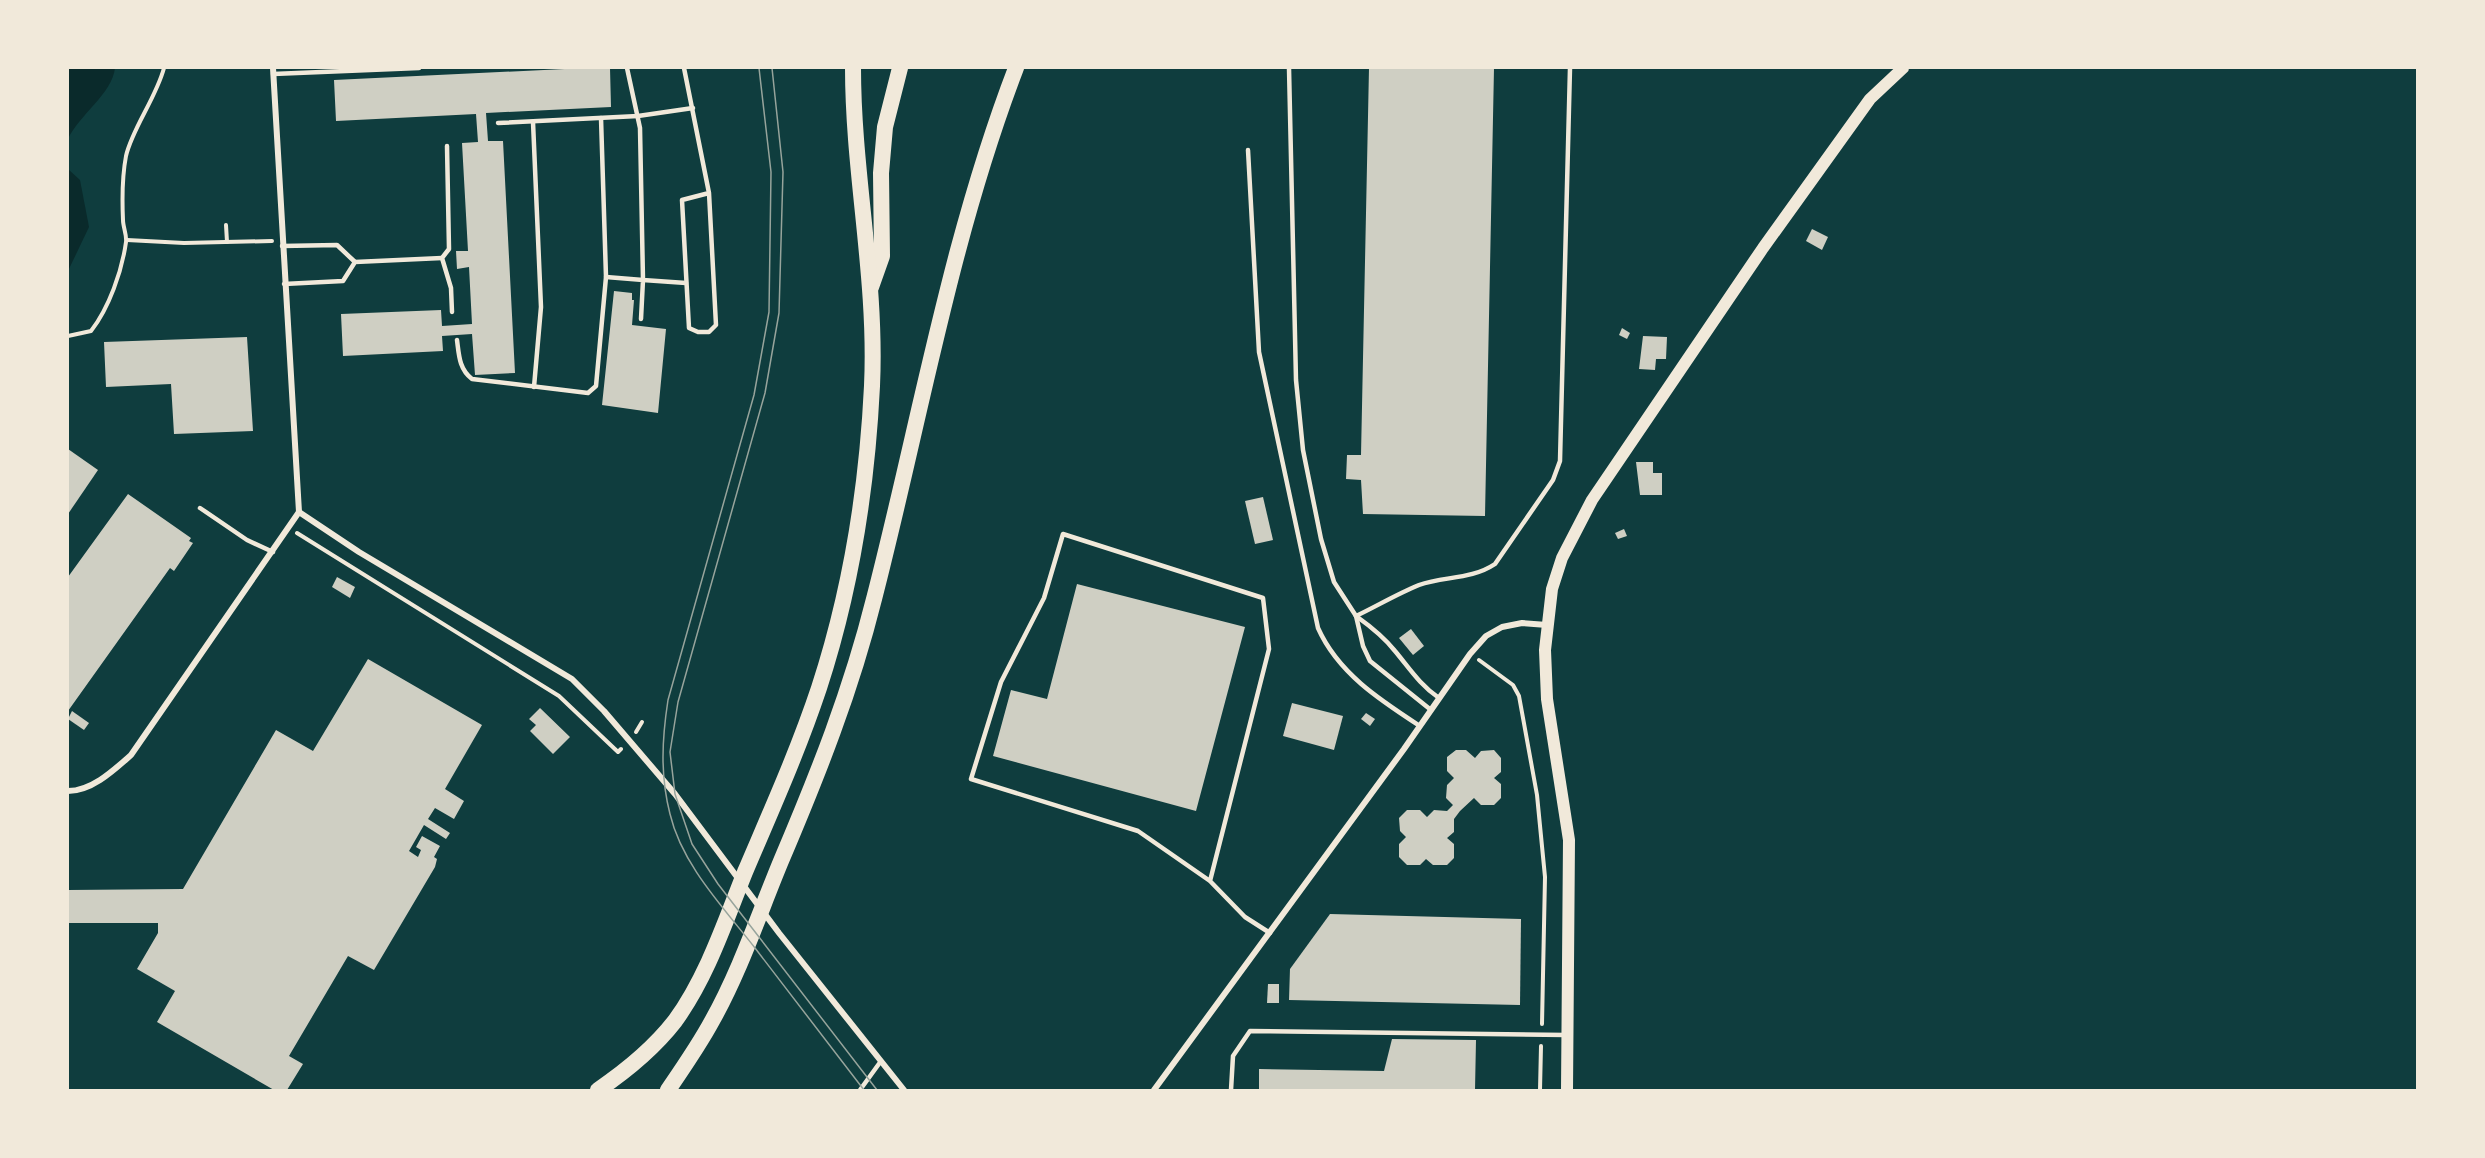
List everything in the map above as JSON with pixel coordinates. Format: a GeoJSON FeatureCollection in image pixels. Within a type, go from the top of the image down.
{"type":"FeatureCollection","features":[{"type":"Feature","properties":{"kind":"highway"},"geometry":{"type":"LineString","coordinates":[[598,1090],[634,1063],[674,1022],[688,1002],[711,954],[761,834],[818,688],[852,563],[861,508],[872,383],[870,287],[865,255],[853,68]]}},
{"type":"Feature","properties":{"kind":"highway"},"geometry":{"type":"LineString","coordinates":[[870,287],[882,256],[880,173],[885,127],[900,68]]}},
{"type":"Feature","properties":{"kind":"highway"},"geometry":{"type":"LineString","coordinates":[[668,1090],[712,1020],[732,981],[820,771],[854,674],[875,597],[930,354],[986,150],[1016,68]]}},
{"type":"Feature","properties":{"kind":"main road"},"geometry":{"type":"LineString","coordinates":[[1567,1090],[1569,840],[1547,699],[1547,625],[1552,590],[1562,558],[1592,500],[1776,230],[1870,99],[1903,68]]}},
{"type":"Feature","properties":{"kind":"street"},"geometry":{"type":"LineString","coordinates":[[68,791],[76,791],[108,776],[131,755],[299,512],[273,71]]}},
{"type":"Feature","properties":{"kind":"street"},"geometry":{"type":"LineString","coordinates":[[299,512],[359,552],[572,679],[675,794],[779,933],[904,1090]]}},
{"type":"Feature","properties":{"kind":"street"},"geometry":{"type":"LineString","coordinates":[[1154,1090],[1470,654],[1486,636],[1502,627],[1522,623],[1547,625]]}},
{"type":"Feature","properties":{"kind":"lane"},"geometry":{"type":"LineString","coordinates":[[273,71],[419,68]]}},
{"type":"Feature","properties":{"kind":"lane"},"geometry":{"type":"LineString","coordinates":[[627,68],[638,116],[642,153],[641,319]]}},
{"type":"Feature","properties":{"kind":"lane"},"geometry":{"type":"LineString","coordinates":[[684,68],[709,194],[716,325],[709,332],[698,332],[689,328],[682,200],[709,194]]}},
{"type":"Feature","properties":{"kind":"lane"},"geometry":{"type":"LineString","coordinates":[[1290,68],[1296,380],[1303,450],[1321,539],[1334,582],[1356,616],[1363,646],[1370,661],[1385,676],[1431,710]]}},
{"type":"Feature","properties":{"kind":"lane"},"geometry":{"type":"LineString","coordinates":[[1356,616],[1420,585],[1474,575],[1495,564],[1553,480],[1560,461],[1569,68]]}},
{"type":"Feature","properties":{"kind":"lane"},"geometry":{"type":"LineString","coordinates":[[498,123],[638,116],[693,108]]}},
{"type":"Feature","properties":{"kind":"lane"},"geometry":{"type":"LineString","coordinates":[[457,340],[460,363],[465,373],[472,379],[588,393],[596,386],[606,277],[601,118]]}},
{"type":"Feature","properties":{"kind":"lane"},"geometry":{"type":"LineString","coordinates":[[533,122],[541,297],[534,387]]}},
{"type":"Feature","properties":{"kind":"lane"},"geometry":{"type":"LineString","coordinates":[[282,243],[337,244],[355,262],[442,258],[449,249],[447,146]]}},
{"type":"Feature","properties":{"kind":"lane"},"geometry":{"type":"LineString","coordinates":[[1248,150],[1259,352],[1318,628],[1327,648],[1343,669],[1420,726]]}},
{"type":"Feature","properties":{"kind":"lane"},"geometry":{"type":"LineString","coordinates":[[442,258],[451,288],[452,312]]}},
{"type":"Feature","properties":{"kind":"lane"},"geometry":{"type":"LineString","coordinates":[[284,284],[343,281],[355,262]]}},
{"type":"Feature","properties":{"kind":"lane"},"geometry":{"type":"LineString","coordinates":[[606,277],[686,283]]}},
{"type":"Feature","properties":{"kind":"lane"},"geometry":{"type":"LineString","coordinates":[[200,508],[247,540],[273,552]]}},
{"type":"Feature","properties":{"kind":"lane"},"geometry":{"type":"LineString","coordinates":[[1210,881],[1269,649],[1263,598],[1063,534],[1044,598],[1001,682],[971,779],[1138,831],[1210,881],[1245,917],[1270,933]]}},
{"type":"Feature","properties":{"kind":"lane"},"geometry":{"type":"LineString","coordinates":[[1356,616],[1375,630],[1394,649],[1422,687],[1439,698]]}},
{"type":"Feature","properties":{"kind":"lane"},"geometry":{"type":"LineString","coordinates":[[1231,1090],[1233,1056],[1250,1031],[1568,1035]]}},
{"type":"Feature","properties":{"kind":"lane"},"geometry":{"type":"LineString","coordinates":[[860,1090],[881,1060]]}},
{"type":"Feature","properties":{"kind":"path"},"geometry":{"type":"LineString","coordinates":[[68,336],[91,331],[101,319],[116,280],[127,240],[123,222],[122,180],[127,152],[159,88],[164,68]]}},
{"type":"Feature","properties":{"kind":"path"},"geometry":{"type":"LineString","coordinates":[[226,225],[227,242]]}},
{"type":"Feature","properties":{"kind":"path"},"geometry":{"type":"LineString","coordinates":[[127,240],[282,243]]}},
{"type":"Feature","properties":{"kind":"path"},"geometry":{"type":"LineString","coordinates":[[288,528],[559,696],[618,752],[642,722]]}},
{"type":"Feature","properties":{"kind":"path"},"geometry":{"type":"LineString","coordinates":[[1479,660],[1513,685],[1519,696],[1537,795],[1545,877],[1540,1090]]}},
{"type":"Feature","properties":{"kind":"water"},"geometry":{"type":"Polygon","coordinates":[[[68,68],[115,68],[108,87],[68,139],[68,68]]]}},
{"type":"Feature","properties":{"kind":"water"},"geometry":{"type":"Polygon","coordinates":[[[68,169],[80,180],[89,227],[68,271],[68,169]]]}},
{"type":"Feature","properties":{"kind":"building"},"geometry":{"type":"Polygon","coordinates":[[[610,68],[611,107],[486,113],[488,141],[503,141],[515,373],[475,375],[472,334],[442,336],[443,351],[343,356],[341,314],[441,310],[442,326],[472,324],[469,267],[457,269],[456,251],[468,251],[462,143],[478,142],[476,114],[336,121],[334,80],[610,68]]]}},
{"type":"Feature","properties":{"kind":"building"},"geometry":{"type":"Polygon","coordinates":[[[1369,68],[1494,68],[1485,516],[1363,514],[1361,480],[1346,479],[1347,455],[1361,455],[1369,68]]]}},
{"type":"Feature","properties":{"kind":"building"},"geometry":{"type":"Polygon","coordinates":[[[1812,229],[1828,237],[1822,250],[1806,241],[1812,229]]]}},
{"type":"Feature","properties":{"kind":"building"},"geometry":{"type":"Polygon","coordinates":[[[614,291],[632,293],[632,300],[634,300],[632,325],[666,329],[658,413],[602,405],[614,291]]]}},
{"type":"Feature","properties":{"kind":"building"},"geometry":{"type":"Polygon","coordinates":[[[1622,328],[1630,333],[1627,339],[1619,335],[1622,328]]]}},
{"type":"Feature","properties":{"kind":"building"},"geometry":{"type":"Polygon","coordinates":[[[1643,336],[1667,337],[1666,359],[1656,359],[1655,370],[1639,369],[1643,336]]]}},
{"type":"Feature","properties":{"kind":"building"},"geometry":{"type":"Polygon","coordinates":[[[247,337],[253,431],[174,434],[171,384],[106,387],[104,342],[247,337]]]}},
{"type":"Feature","properties":{"kind":"building"},"geometry":{"type":"Polygon","coordinates":[[[68,449],[98,470],[68,514],[68,449]]]}},
{"type":"Feature","properties":{"kind":"building"},"geometry":{"type":"Polygon","coordinates":[[[1636,462],[1653,462],[1653,473],[1662,473],[1662,495],[1640,495],[1636,462]]]}},
{"type":"Feature","properties":{"kind":"building"},"geometry":{"type":"Polygon","coordinates":[[[128,494],[191,538],[189,541],[193,543],[174,571],[170,568],[68,711],[68,577],[128,494]]]}},
{"type":"Feature","properties":{"kind":"building"},"geometry":{"type":"Polygon","coordinates":[[[1263,497],[1273,540],[1255,544],[1245,501],[1263,497]]]}},
{"type":"Feature","properties":{"kind":"building"},"geometry":{"type":"Polygon","coordinates":[[[1624,529],[1627,536],[1618,539],[1615,533],[1624,529]]]}},
{"type":"Feature","properties":{"kind":"building"},"geometry":{"type":"Polygon","coordinates":[[[337,577],[355,587],[350,598],[332,587],[337,577]]]}},
{"type":"Feature","properties":{"kind":"building"},"geometry":{"type":"Polygon","coordinates":[[[1077,584],[1245,627],[1196,811],[993,756],[1011,690],[1047,699],[1077,584]]]}},
{"type":"Feature","properties":{"kind":"building"},"geometry":{"type":"Polygon","coordinates":[[[1411,629],[1424,646],[1413,655],[1399,638],[1411,629]]]}},
{"type":"Feature","properties":{"kind":"building"},"geometry":{"type":"Polygon","coordinates":[[[368,659],[482,725],[445,789],[464,801],[454,819],[435,808],[428,819],[450,833],[446,839],[424,825],[409,851],[418,857],[421,850],[416,847],[422,836],[440,846],[434,857],[437,859],[435,867],[374,970],[348,956],[289,1056],[303,1064],[287,1090],[274,1090],[157,1022],[175,991],[137,969],[158,933],[158,923],[68,923],[68,890],[183,889],[276,730],[313,751],[368,659]]]}},
{"type":"Feature","properties":{"kind":"building"},"geometry":{"type":"Polygon","coordinates":[[[1292,703],[1343,716],[1334,750],[1283,736],[1292,703]]]}},
{"type":"Feature","properties":{"kind":"building"},"geometry":{"type":"Polygon","coordinates":[[[540,708],[570,737],[553,754],[530,731],[536,725],[529,719],[540,708]]]}},
{"type":"Feature","properties":{"kind":"building"},"geometry":{"type":"Polygon","coordinates":[[[72,711],[89,723],[84,730],[68,719],[72,711]]]}},
{"type":"Feature","properties":{"kind":"building"},"geometry":{"type":"Polygon","coordinates":[[[1366,713],[1375,719],[1370,726],[1361,719],[1366,713]]]}},
{"type":"Feature","properties":{"kind":"building"},"geometry":{"type":"Polygon","coordinates":[[[1456,750],[1466,750],[1475,758],[1481,751],[1494,750],[1501,758],[1501,772],[1494,778],[1501,784],[1501,798],[1494,805],[1481,805],[1474,798],[1460,811],[1454,819],[1454,832],[1447,838],[1454,844],[1454,858],[1447,865],[1433,865],[1426,859],[1420,865],[1407,865],[1399,857],[1399,844],[1406,837],[1400,831],[1399,818],[1407,810],[1420,810],[1427,817],[1434,810],[1447,811],[1453,805],[1446,798],[1447,785],[1454,778],[1447,771],[1447,757],[1456,750]]]}},
{"type":"Feature","properties":{"kind":"building"},"geometry":{"type":"Polygon","coordinates":[[[1330,914],[1521,919],[1520,1005],[1289,1000],[1290,969],[1330,914]]]}},
{"type":"Feature","properties":{"kind":"building"},"geometry":{"type":"Polygon","coordinates":[[[1268,984],[1279,984],[1279,1003],[1267,1003],[1268,984]]]}},
{"type":"Feature","properties":{"kind":"building"},"geometry":{"type":"Polygon","coordinates":[[[1392,1039],[1476,1040],[1475,1090],[1259,1090],[1259,1069],[1384,1071],[1392,1039]]]}},
{"type":"Feature","properties":{"kind":"tram line"},"geometry":{"type":"LineString","coordinates":[[759,68],[771,172],[769,312],[754,395],[668,700],[663,743],[663,771],[667,800],[676,833],[694,868],[864,1090]]}},
{"type":"Feature","properties":{"kind":"tram line"},"geometry":{"type":"LineString","coordinates":[[772,68],[783,172],[779,313],[765,393],[678,702],[670,752],[675,794],[692,844],[718,884],[877,1090]]}}]}
